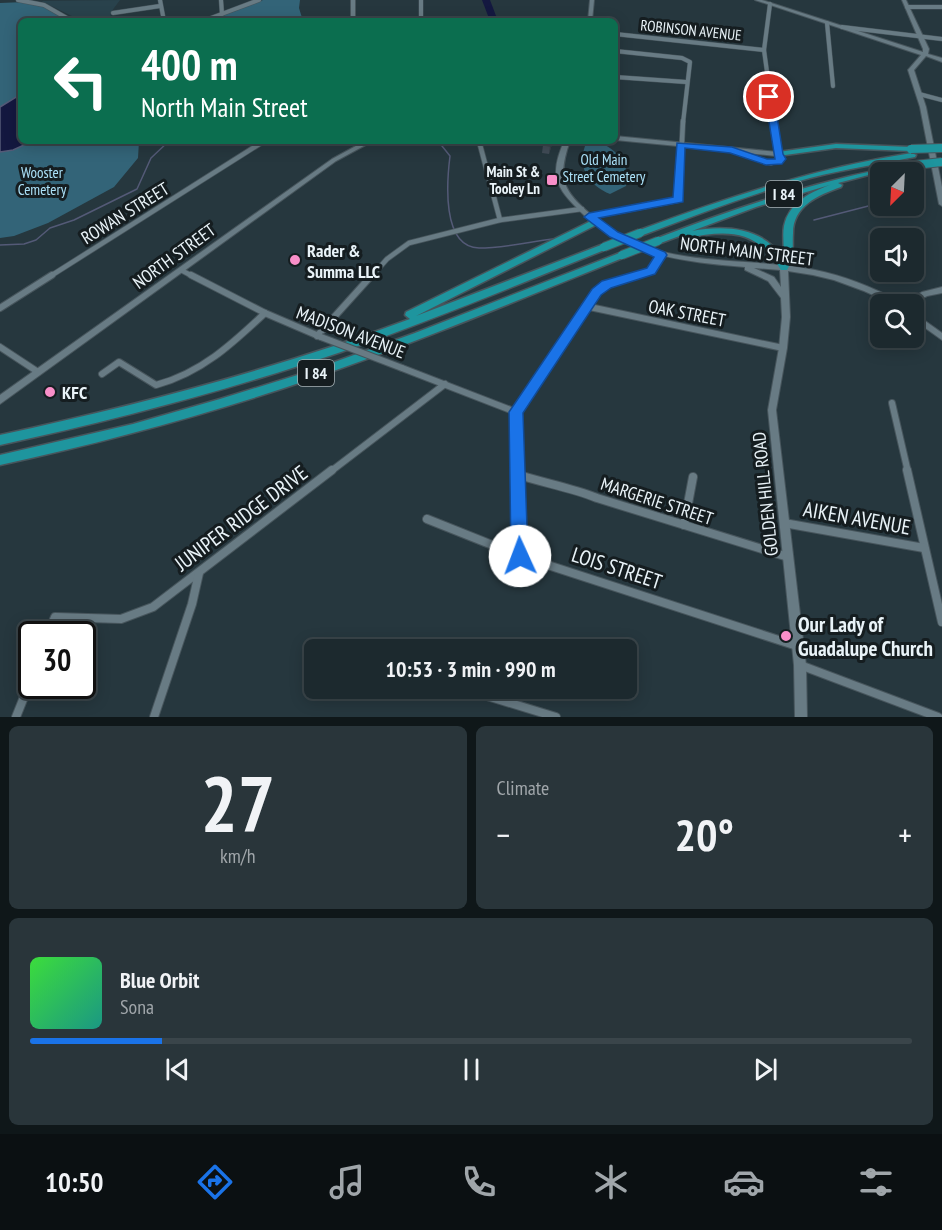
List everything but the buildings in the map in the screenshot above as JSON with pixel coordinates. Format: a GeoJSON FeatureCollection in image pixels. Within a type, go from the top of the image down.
{"type":"FeatureCollection","features":[{"type":"Feature","properties":{"kind":"highway"},"geometry":{"type":"LineString","coordinates":[[778,154],[836,146],[912,152]]}},
{"type":"Feature","properties":{"kind":"highway","name":"I 84"},"geometry":{"type":"LineString","coordinates":[[0,440],[137,409],[298,362],[378,334],[746,193],[847,165],[912,152],[942,150]]}},
{"type":"Feature","properties":{"kind":"highway","name":"I 84"},"geometry":{"type":"LineString","coordinates":[[924,164],[942,162]]}},
{"type":"Feature","properties":{"kind":"highway","name":"I 84"},"geometry":{"type":"LineString","coordinates":[[0,460],[138,426],[305,376],[386,348],[782,194],[870,172]]}},
{"type":"Feature","properties":{"kind":"highway"},"geometry":{"type":"LineString","coordinates":[[784,268],[789,254],[789,222],[801,203],[832,187],[870,177]]}},
{"type":"Feature","properties":{"kind":"highway"},"geometry":{"type":"LineString","coordinates":[[298,362],[426,308],[592,219]]}},
{"type":"Feature","properties":{"kind":"highway"},"geometry":{"type":"LineString","coordinates":[[658,241],[707,231],[741,233],[768,243],[778,254],[784,268]]}},
{"type":"Feature","properties":{"kind":"main road"},"geometry":{"type":"LineString","coordinates":[[353,0],[353,18]]}},
{"type":"Feature","properties":{"kind":"main road"},"geometry":{"type":"LineString","coordinates":[[590,18],[592,0]]}},
{"type":"Feature","properties":{"kind":"main road"},"geometry":{"type":"LineString","coordinates":[[757,0],[942,60]]}},
{"type":"Feature","properties":{"kind":"main road"},"geometry":{"type":"LineString","coordinates":[[904,0],[926,54]]}},
{"type":"Feature","properties":{"kind":"main road"},"geometry":{"type":"LineString","coordinates":[[926,54],[911,70],[919,94],[942,202]]}},
{"type":"Feature","properties":{"kind":"main road"},"geometry":{"type":"LineString","coordinates":[[618,138],[732,150],[771,163],[779,162],[778,154]]}},
{"type":"Feature","properties":{"kind":"main road","name":"NORTH STREET"},"geometry":{"type":"LineString","coordinates":[[0,400],[334,160],[362,144]]}},
{"type":"Feature","properties":{"kind":"main road","name":"NORTH MAIN STREET"},"geometry":{"type":"LineString","coordinates":[[566,144],[558,165],[558,175],[563,189],[592,219],[621,238],[661,255],[784,268],[848,282],[877,294]]}},
{"type":"Feature","properties":{"kind":"main road"},"geometry":{"type":"LineString","coordinates":[[732,264],[750,268],[771,279],[786,299]]}},
{"type":"Feature","properties":{"kind":"main road","name":"GOLDEN HILL ROAD"},"geometry":{"type":"LineString","coordinates":[[784,268],[786,299],[783,348],[772,410],[800,665],[801,717]]}},
{"type":"Feature","properties":{"kind":"main road"},"geometry":{"type":"LineString","coordinates":[[924,295],[942,290]]}},
{"type":"Feature","properties":{"kind":"main road"},"geometry":{"type":"LineString","coordinates":[[924,324],[942,338]]}},
{"type":"Feature","properties":{"kind":"street"},"geometry":{"type":"LineString","coordinates":[[18,0],[44,5],[67,18]]}},
{"type":"Feature","properties":{"kind":"street"},"geometry":{"type":"LineString","coordinates":[[160,0],[163,18]]}},
{"type":"Feature","properties":{"kind":"street"},"geometry":{"type":"LineString","coordinates":[[221,0],[222,14]]}},
{"type":"Feature","properties":{"kind":"street"},"geometry":{"type":"LineString","coordinates":[[211,18],[259,0]]}},
{"type":"Feature","properties":{"kind":"street"},"geometry":{"type":"LineString","coordinates":[[421,0],[421,18]]}},
{"type":"Feature","properties":{"kind":"street"},"geometry":{"type":"LineString","coordinates":[[770,4],[764,50],[778,154]]}},
{"type":"Feature","properties":{"kind":"street"},"geometry":{"type":"LineString","coordinates":[[113,13],[160,6]]}},
{"type":"Feature","properties":{"kind":"street"},"geometry":{"type":"LineString","coordinates":[[907,8],[942,7]]}},
{"type":"Feature","properties":{"kind":"street"},"geometry":{"type":"LineString","coordinates":[[827,22],[833,86]]}},
{"type":"Feature","properties":{"kind":"street"},"geometry":{"type":"LineString","coordinates":[[842,27],[942,39]]}},
{"type":"Feature","properties":{"kind":"street","name":"ROBINSON AVENUE"},"geometry":{"type":"LineString","coordinates":[[618,34],[764,50]]}},
{"type":"Feature","properties":{"kind":"street"},"geometry":{"type":"LineString","coordinates":[[592,219],[679,200],[680,145],[686,81],[690,66],[687,59],[618,51]]}},
{"type":"Feature","properties":{"kind":"street"},"geometry":{"type":"LineString","coordinates":[[618,77],[686,81]]}},
{"type":"Feature","properties":{"kind":"street"},"geometry":{"type":"LineString","coordinates":[[919,94],[942,100]]}},
{"type":"Feature","properties":{"kind":"street","name":"ROWAN STREET"},"geometry":{"type":"LineString","coordinates":[[0,308],[259,144]]}},
{"type":"Feature","properties":{"kind":"street"},"geometry":{"type":"LineString","coordinates":[[480,144],[500,220]]}},
{"type":"Feature","properties":{"kind":"street"},"geometry":{"type":"LineString","coordinates":[[319,337],[398,249],[409,243],[500,220],[582,210]]}},
{"type":"Feature","properties":{"kind":"street"},"geometry":{"type":"LineString","coordinates":[[520,556],[516,412],[596,292],[607,284],[651,271],[661,255]]}},
{"type":"Feature","properties":{"kind":"street","name":"MADISON AVENUE"},"geometry":{"type":"LineString","coordinates":[[181,270],[265,313],[319,337],[516,412]]}},
{"type":"Feature","properties":{"kind":"street","name":"OAK STREET"},"geometry":{"type":"LineString","coordinates":[[585,306],[783,348]]}},
{"type":"Feature","properties":{"kind":"street"},"geometry":{"type":"LineString","coordinates":[[102,374],[119,362],[156,385],[181,378],[215,357],[265,313]]}},
{"type":"Feature","properties":{"kind":"street"},"geometry":{"type":"LineString","coordinates":[[0,347],[38,372]]}},
{"type":"Feature","properties":{"kind":"street","name":"JUNIPER RIDGE DRIVE"},"geometry":{"type":"LineString","coordinates":[[53,621],[55,617],[121,619],[145,612],[445,384]]}},
{"type":"Feature","properties":{"kind":"street"},"geometry":{"type":"LineString","coordinates":[[892,403],[942,622]]}},
{"type":"Feature","properties":{"kind":"street","name":"MARGERIE STREET"},"geometry":{"type":"LineString","coordinates":[[516,474],[551,486],[572,488],[597,498],[789,558]]}},
{"type":"Feature","properties":{"kind":"street"},"geometry":{"type":"LineString","coordinates":[[684,525],[693,477]]}},
{"type":"Feature","properties":{"kind":"street","name":"LOIS STREET"},"geometry":{"type":"LineString","coordinates":[[428,519],[520,556],[798,646]]}},
{"type":"Feature","properties":{"kind":"street","name":"AIKEN AVENUE"},"geometry":{"type":"LineString","coordinates":[[784,523],[924,548]]}},
{"type":"Feature","properties":{"kind":"street"},"geometry":{"type":"LineString","coordinates":[[154,717],[192,604],[199,573]]}},
{"type":"Feature","properties":{"kind":"street"},"geometry":{"type":"LineString","coordinates":[[800,665],[938,717]]}},
{"type":"Feature","properties":{"kind":"street"},"geometry":{"type":"LineString","coordinates":[[16,717],[23,699]]}},
{"type":"Feature","properties":{"kind":"street"},"geometry":{"type":"LineString","coordinates":[[497,699],[556,717]]}},
{"type":"Feature","properties":{"kind":"shaded area"},"geometry":{"type":"Polygon","coordinates":[[[120,0],[111,12],[110,18],[76,18],[41,1],[120,0]]]}},
{"type":"Feature","properties":{"kind":"shaded area"},"geometry":{"type":"Polygon","coordinates":[[[18,96],[18,144],[26,144],[13,150],[0,152],[0,107],[18,96]]]}},
{"type":"Feature","properties":{"kind":"green space"},"geometry":{"type":"Polygon","coordinates":[[[263,0],[300,0],[299,8],[302,18],[217,18],[263,0]]]}},
{"type":"Feature","properties":{"kind":"green space","name":"Wooster Cemetery"},"geometry":{"type":"Polygon","coordinates":[[[25,2],[43,6],[64,18],[18,18],[18,144],[139,144],[138,158],[114,187],[48,223],[14,236],[0,238],[0,3],[25,2]]]}},
{"type":"Feature","properties":{"kind":"green space","name":"Old Main Street Cemetery"},"geometry":{"type":"Polygon","coordinates":[[[603,144],[614,151],[627,171],[626,186],[610,194],[591,181],[584,169],[585,146],[603,144]]]}},
{"type":"Feature","properties":{"kind":"waterway"},"geometry":{"type":"LineString","coordinates":[[486,0],[493,18]]}},
{"type":"Feature","properties":{"kind":"waterway"},"geometry":{"type":"LineString","coordinates":[[0,245],[24,244],[36,240],[50,228],[74,220],[137,189],[151,158],[166,144]]}},
{"type":"Feature","properties":{"kind":"waterway"},"geometry":{"type":"LineString","coordinates":[[440,144],[450,156],[448,195],[452,225],[458,237],[467,245],[488,248],[553,239]]}},
{"type":"Feature","properties":{"kind":"waterway"},"geometry":{"type":"LineString","coordinates":[[814,220],[870,206]]}},
{"type":"Feature","properties":{"kind":"place","name":"Main St & Tooley Ln"},"geometry":{"type":"Point","coordinates":[552,180]}},
{"type":"Feature","properties":{"kind":"place","name":"Rader & Summa LLC"},"geometry":{"type":"Point","coordinates":[295,260]}},
{"type":"Feature","properties":{"kind":"place","name":"KFC"},"geometry":{"type":"Point","coordinates":[50,392]}},
{"type":"Feature","properties":{"kind":"place","name":"Our Lady of Guadalupe Church"},"geometry":{"type":"Point","coordinates":[786,636]}},
{"type":"Feature","properties":{"kind":"route"},"geometry":{"type":"LineString","coordinates":[[520,556],[516,412],[596,292],[607,284],[651,271],[661,255],[614,234],[589,217],[679,200],[680,145],[732,150],[766,162],[779,162],[769,97]]}}]}
